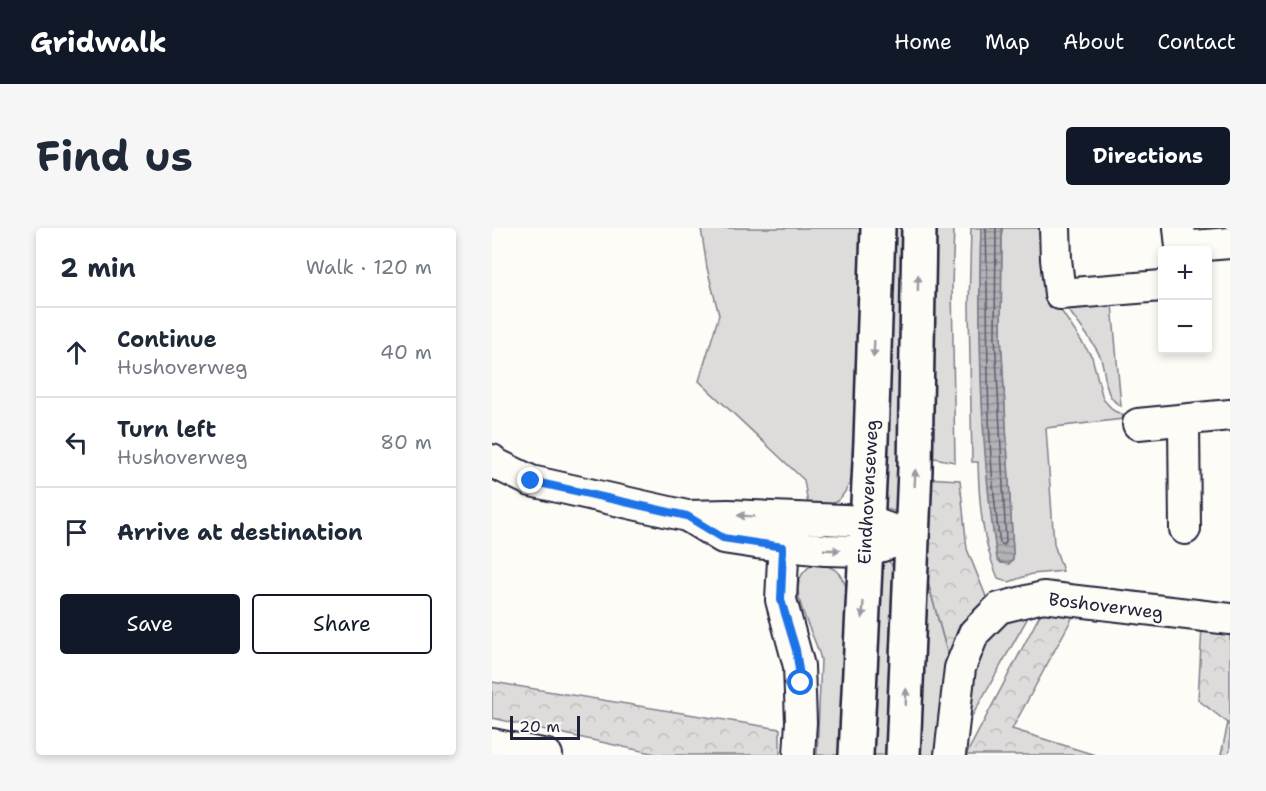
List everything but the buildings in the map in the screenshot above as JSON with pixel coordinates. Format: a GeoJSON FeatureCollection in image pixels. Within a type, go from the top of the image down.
{"type":"FeatureCollection","features":[{"type":"Feature","properties":{"kind":"main road","name":"Eindhovenseweg"},"geometry":{"type":"LineString","coordinates":[[856,755],[879,228]]}},
{"type":"Feature","properties":{"kind":"main road"},"geometry":{"type":"LineString","coordinates":[[903,755],[912,537],[919,228]]}},
{"type":"Feature","properties":{"kind":"street"},"geometry":{"type":"LineString","coordinates":[[1055,228],[1060,294],[1158,286]]}},
{"type":"Feature","properties":{"kind":"street"},"geometry":{"type":"LineString","coordinates":[[1180,242],[1230,243]]}},
{"type":"Feature","properties":{"kind":"street"},"geometry":{"type":"LineString","coordinates":[[1138,424],[1230,415]]}},
{"type":"Feature","properties":{"kind":"street"},"geometry":{"type":"LineString","coordinates":[[1184,420],[1185,529]]}},
{"type":"Feature","properties":{"kind":"street"},"geometry":{"type":"LineString","coordinates":[[492,460],[531,481],[687,516],[723,538],[784,532],[912,537]]}},
{"type":"Feature","properties":{"kind":"street"},"geometry":{"type":"LineString","coordinates":[[784,532],[781,600],[796,650],[801,683],[799,755]]}},
{"type":"Feature","properties":{"kind":"street","name":"Boshoverweg"},"geometry":{"type":"LineString","coordinates":[[950,755],[960,668],[974,633],[999,608],[1043,597],[1230,619]]}},
{"type":"Feature","properties":{"kind":"street"},"geometry":{"type":"LineString","coordinates":[[492,744],[548,755]]}},
{"type":"Feature","properties":{"kind":"green space"},"geometry":{"type":"Polygon","coordinates":[[[701,228],[863,228],[853,475],[846,491],[832,504],[809,510],[804,480],[699,381],[719,315],[707,268],[701,228]]]}},
{"type":"Feature","properties":{"kind":"green space"},"geometry":{"type":"Polygon","coordinates":[[[888,228],[910,228],[902,509],[896,512],[887,509],[882,500],[888,228]]]}},
{"type":"Feature","properties":{"kind":"green space"},"geometry":{"type":"Polygon","coordinates":[[[934,228],[954,228],[952,286],[955,462],[929,457],[934,228]]]}},
{"type":"Feature","properties":{"kind":"green space"},"geometry":{"type":"Polygon","coordinates":[[[971,228],[981,228],[980,311],[984,435],[997,558],[1001,563],[1013,559],[1001,336],[1002,228],[1045,228],[1062,312],[1092,357],[1103,399],[1114,411],[1122,414],[1123,419],[1046,428],[1054,544],[1063,571],[1032,574],[1009,582],[998,578],[988,550],[982,522],[978,462],[972,462],[969,307],[971,228]]]}},
{"type":"Feature","properties":{"kind":"green space"},"geometry":{"type":"Polygon","coordinates":[[[1087,300],[1112,304],[1121,406],[1115,402],[1108,390],[1097,350],[1068,309],[1087,308],[1087,300]]]}},
{"type":"Feature","properties":{"kind":"green space"},"geometry":{"type":"Polygon","coordinates":[[[925,478],[960,480],[967,549],[989,604],[950,662],[921,557],[925,478]]]}},
{"type":"Feature","properties":{"kind":"green space"},"geometry":{"type":"Polygon","coordinates":[[[921,557],[950,663],[942,755],[912,755],[921,557]]]}},
{"type":"Feature","properties":{"kind":"green space"},"geometry":{"type":"Polygon","coordinates":[[[883,559],[890,562],[893,568],[885,755],[864,755],[873,567],[883,559]]]}},
{"type":"Feature","properties":{"kind":"green space"},"geometry":{"type":"Polygon","coordinates":[[[816,563],[836,571],[848,591],[841,755],[817,755],[821,660],[798,594],[799,582],[804,571],[816,563]]]}},
{"type":"Feature","properties":{"kind":"green space"},"geometry":{"type":"Polygon","coordinates":[[[1035,605],[963,732],[969,670],[996,625],[1035,605]]]}},
{"type":"Feature","properties":{"kind":"green space"},"geometry":{"type":"Polygon","coordinates":[[[1043,609],[1076,611],[1012,729],[1095,755],[966,755],[1043,609]]]}},
{"type":"Feature","properties":{"kind":"green space"},"geometry":{"type":"Polygon","coordinates":[[[1202,627],[1230,630],[1230,755],[1221,755],[1228,723],[1198,700],[1202,627]]]}},
{"type":"Feature","properties":{"kind":"green space"},"geometry":{"type":"Polygon","coordinates":[[[492,682],[780,729],[780,755],[660,755],[492,718],[492,682]]]}},
{"type":"Feature","properties":{"kind":"water"},"geometry":{"type":"Polygon","coordinates":[[[981,228],[1002,228],[1001,336],[1013,552],[1013,559],[1009,564],[997,559],[987,477],[980,352],[981,228]]]}},
{"type":"Feature","properties":{"kind":"route"},"geometry":{"type":"LineString","coordinates":[[531,481],[687,516],[723,538],[783,547],[781,600],[796,650],[801,683]]}}]}
